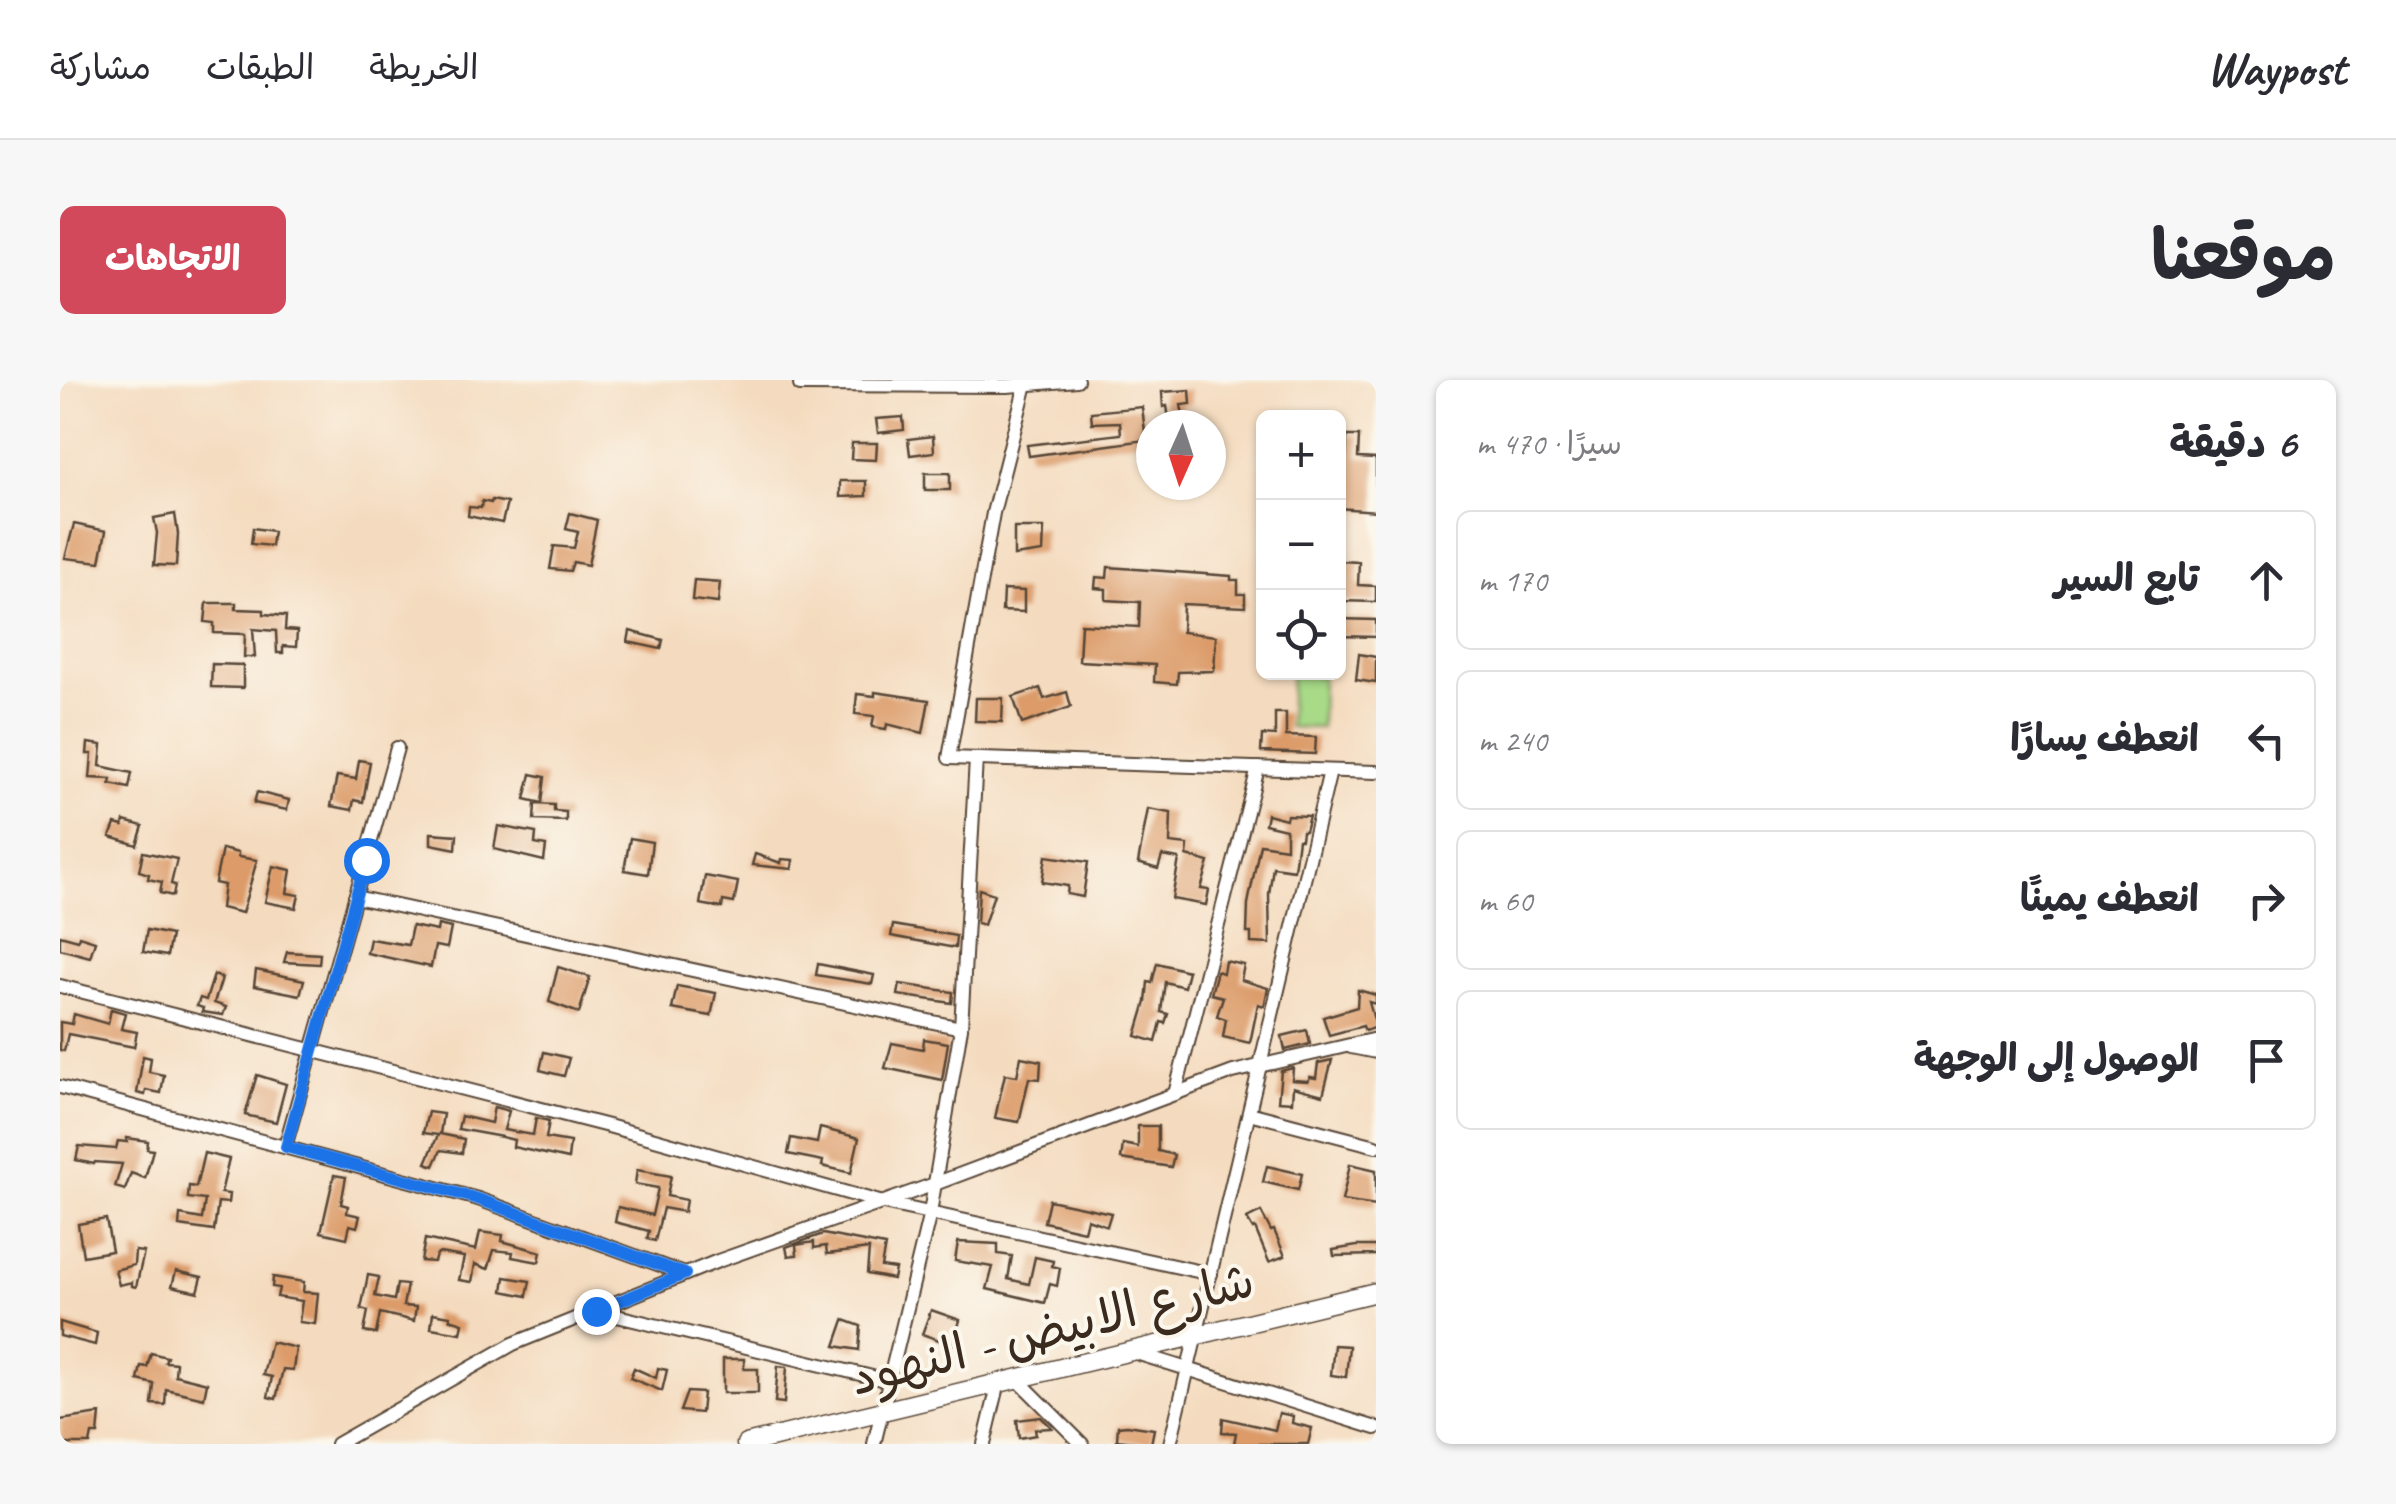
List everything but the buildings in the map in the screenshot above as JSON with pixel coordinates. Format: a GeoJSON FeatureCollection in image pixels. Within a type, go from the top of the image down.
{"type":"FeatureCollection","features":[{"type":"Feature","properties":{"kind":"highway","name":"شارع الابيض - النهود"},"geometry":{"type":"LineString","coordinates":[[746,1444],[1376,1292]]}},
{"type":"Feature","properties":{"kind":"street"},"geometry":{"type":"LineString","coordinates":[[800,384],[1026,384],[1073,380]]}},
{"type":"Feature","properties":{"kind":"street"},"geometry":{"type":"LineString","coordinates":[[1026,384],[993,513],[950,758],[1376,772]]}},
{"type":"Feature","properties":{"kind":"street"},"geometry":{"type":"LineString","coordinates":[[286,1147],[397,748]]}},
{"type":"Feature","properties":{"kind":"street"},"geometry":{"type":"LineString","coordinates":[[874,1444],[930,1213],[961,1028],[976,759]]}},
{"type":"Feature","properties":{"kind":"street"},"geometry":{"type":"LineString","coordinates":[[1174,1094],[1258,768]]}},
{"type":"Feature","properties":{"kind":"street"},"geometry":{"type":"LineString","coordinates":[[1170,1444],[1330,771]]}},
{"type":"Feature","properties":{"kind":"street"},"geometry":{"type":"LineString","coordinates":[[356,898],[961,1028]]}},
{"type":"Feature","properties":{"kind":"street"},"geometry":{"type":"LineString","coordinates":[[60,986],[612,1126],[883,1203],[1212,1274]]}},
{"type":"Feature","properties":{"kind":"street"},"geometry":{"type":"LineString","coordinates":[[337,1444],[514,1344],[685,1274],[1233,1072],[1376,1038]]}},
{"type":"Feature","properties":{"kind":"street"},"geometry":{"type":"LineString","coordinates":[[1344,1046],[1376,1052]]}},
{"type":"Feature","properties":{"kind":"street"},"geometry":{"type":"LineString","coordinates":[[60,1087],[478,1199],[685,1274]]}},
{"type":"Feature","properties":{"kind":"street"},"geometry":{"type":"LineString","coordinates":[[1249,1113],[1376,1146]]}},
{"type":"Feature","properties":{"kind":"street"},"geometry":{"type":"LineString","coordinates":[[596,1311],[889,1381]]}},
{"type":"Feature","properties":{"kind":"street"},"geometry":{"type":"LineString","coordinates":[[1130,1351],[1376,1428]]}},
{"type":"Feature","properties":{"kind":"street"},"geometry":{"type":"LineString","coordinates":[[984,1444],[1008,1380],[1082,1444]]}},
{"type":"Feature","properties":{"kind":"green space"},"geometry":{"type":"Polygon","coordinates":[[[1291,680],[1322,680],[1321,728],[1289,727],[1291,680]]]}},
{"type":"Feature","properties":{"kind":"route"},"geometry":{"type":"LineString","coordinates":[[366,860],[286,1147],[478,1199],[685,1274],[596,1311]]}}]}
